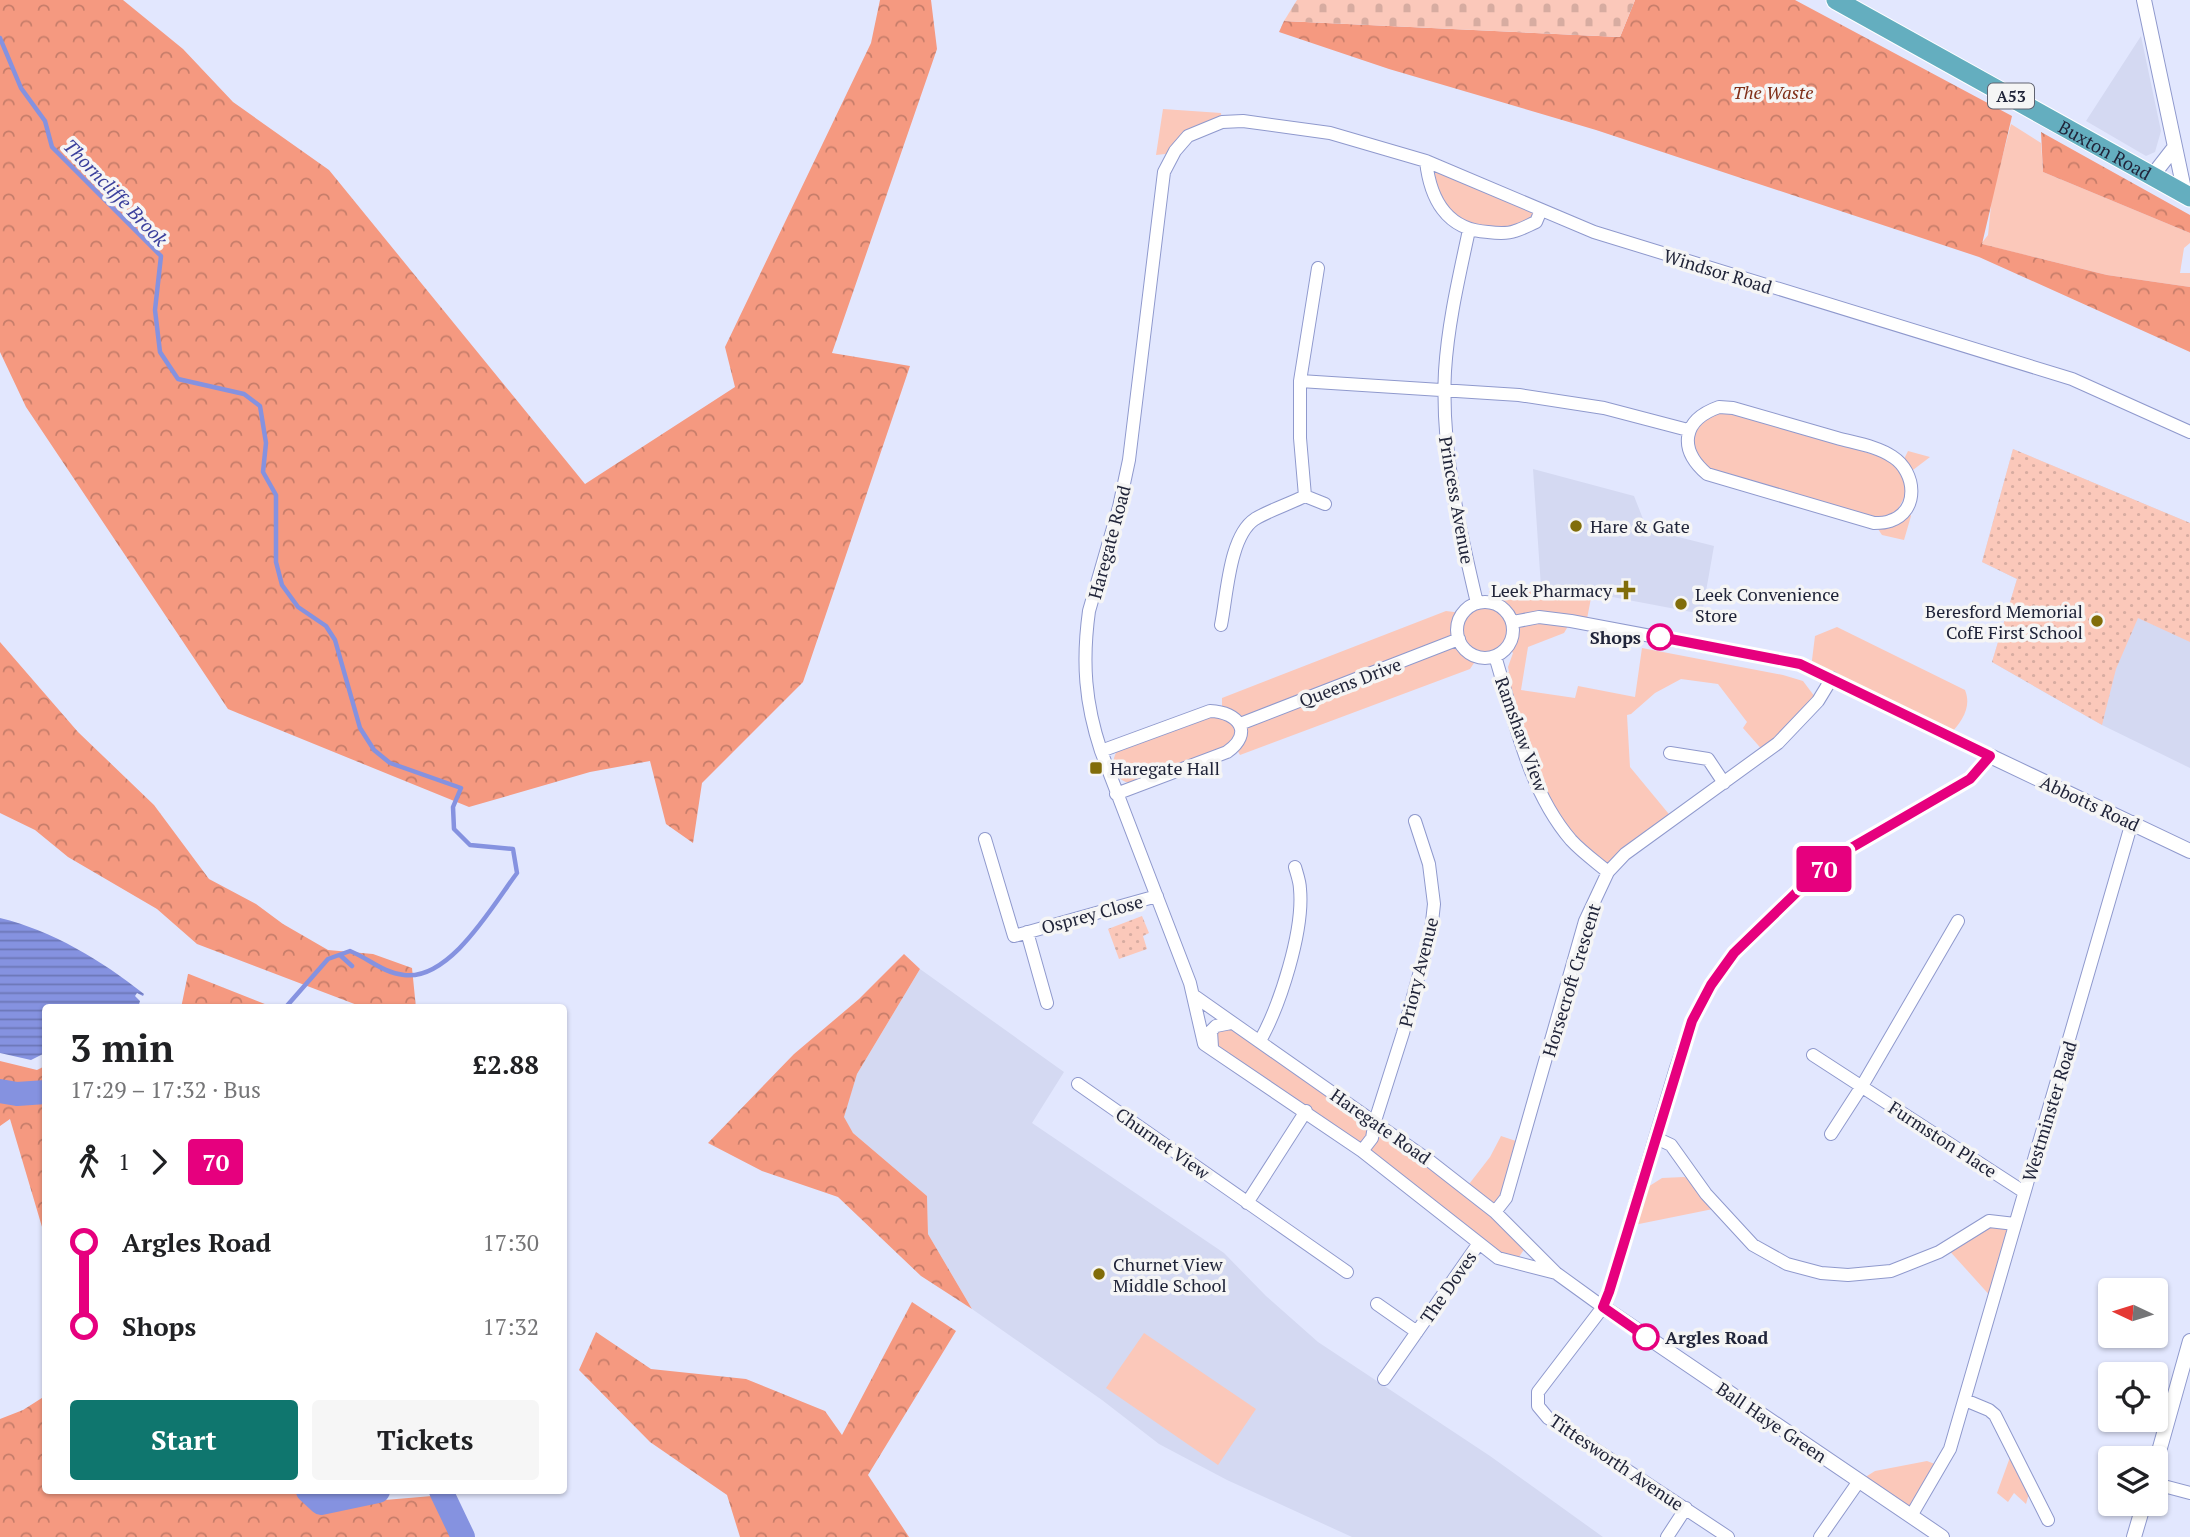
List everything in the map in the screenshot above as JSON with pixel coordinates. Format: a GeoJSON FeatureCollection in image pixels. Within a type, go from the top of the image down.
{"type":"FeatureCollection","features":[{"type":"Feature","properties":{"kind":"highway","name":"Buxton Road"},"geometry":{"type":"LineString","coordinates":[[1836,0],[2187,195]]}},
{"type":"Feature","properties":{"kind":"street"},"geometry":{"type":"LineString","coordinates":[[2144,0],[2174,148],[2187,195]]}},
{"type":"Feature","properties":{"kind":"street","name":"Windsor Road"},"geometry":{"type":"LineString","coordinates":[[1243,121],[1329,133],[1426,161],[1608,236],[2072,379],[2190,432]]}},
{"type":"Feature","properties":{"kind":"street","name":"Haregate Road"},"geometry":{"type":"LineString","coordinates":[[1243,121],[1222,122],[1188,136],[1175,151],[1164,172],[1129,460],[1119,507],[1089,611],[1086,692],[1091,722],[1116,794],[1190,983],[1204,1044],[1362,1151],[1498,1258],[1556,1273]]}},
{"type":"Feature","properties":{"kind":"street"},"geometry":{"type":"LineString","coordinates":[[2153,176],[2174,148]]}},
{"type":"Feature","properties":{"kind":"street"},"geometry":{"type":"LineString","coordinates":[[1426,161],[1428,182],[1435,200],[1455,222],[1469,230],[1514,232],[1535,222],[1541,210]]}},
{"type":"Feature","properties":{"kind":"street","name":"Princess Avenue"},"geometry":{"type":"LineString","coordinates":[[1469,230],[1452,310],[1444,390],[1450,471],[1477,603]]}},
{"type":"Feature","properties":{"kind":"street"},"geometry":{"type":"LineString","coordinates":[[1305,496],[1300,438],[1300,381],[1318,268]]}},
{"type":"Feature","properties":{"kind":"street"},"geometry":{"type":"LineString","coordinates":[[1300,381],[1519,395],[1604,408],[1688,430]]}},
{"type":"Feature","properties":{"kind":"street"},"geometry":{"type":"LineString","coordinates":[[1719,407],[1759,416],[1890,455],[1902,463],[1913,483],[1907,508],[1890,521],[1874,523],[1707,474],[1697,465],[1689,451],[1688,430],[1698,417],[1719,407]]}},
{"type":"Feature","properties":{"kind":"street"},"geometry":{"type":"LineString","coordinates":[[1221,625],[1236,545],[1242,531],[1255,520],[1305,496],[1325,504]]}},
{"type":"Feature","properties":{"kind":"street"},"geometry":{"type":"LineString","coordinates":[[1477,603],[1495,603],[1509,614],[1513,622],[1512,639],[1508,646],[1495,656],[1478,657],[1463,647],[1459,639],[1458,621],[1462,613],[1477,603]]}},
{"type":"Feature","properties":{"kind":"street"},"geometry":{"type":"LineString","coordinates":[[1513,622],[1539,617],[1800,664],[1990,756],[1970,779],[1851,848],[1797,892],[1734,953],[1711,985],[1692,1021],[1603,1307]]}},
{"type":"Feature","properties":{"kind":"street","name":"Queens Drive"},"geometry":{"type":"LineString","coordinates":[[1240,724],[1459,639]]}},
{"type":"Feature","properties":{"kind":"street","name":"Ramshaw View"},"geometry":{"type":"LineString","coordinates":[[1495,656],[1528,764],[1541,793],[1573,842],[1608,872]]}},
{"type":"Feature","properties":{"kind":"street","name":"Horsecroft Crescent"},"geometry":{"type":"LineString","coordinates":[[1495,1212],[1506,1198],[1585,921],[1608,872],[1625,854],[1778,743],[1818,701],[1832,678]]}},
{"type":"Feature","properties":{"kind":"street"},"geometry":{"type":"LineString","coordinates":[[1101,751],[1210,711],[1222,711],[1234,716],[1240,724],[1240,736],[1235,746],[1227,752],[1116,794]]}},
{"type":"Feature","properties":{"kind":"street"},"geometry":{"type":"LineString","coordinates":[[1671,753],[1687,749],[1708,760],[1724,783]]}},
{"type":"Feature","properties":{"kind":"street","name":"Abbotts Road"},"geometry":{"type":"LineString","coordinates":[[1990,756],[2190,851]]}},
{"type":"Feature","properties":{"kind":"street","name":"Priory Avenue"},"geometry":{"type":"LineString","coordinates":[[1362,1151],[1372,1138],[1430,931],[1434,904],[1429,864],[1415,821]]}},
{"type":"Feature","properties":{"kind":"street","name":"Westminster Road"},"geometry":{"type":"LineString","coordinates":[[1911,1516],[1950,1449],[2132,822]]}},
{"type":"Feature","properties":{"kind":"street","name":"Osprey Close"},"geometry":{"type":"LineString","coordinates":[[985,839],[1014,936],[1157,896]]}},
{"type":"Feature","properties":{"kind":"street"},"geometry":{"type":"LineString","coordinates":[[1260,1041],[1272,1020],[1299,922],[1300,888],[1295,867]]}},
{"type":"Feature","properties":{"kind":"street"},"geometry":{"type":"LineString","coordinates":[[1830,1134],[1862,1086],[1958,920]]}},
{"type":"Feature","properties":{"kind":"street","name":"Osprey Close"},"geometry":{"type":"LineString","coordinates":[[1027,932],[1047,1003]]}},
{"type":"Feature","properties":{"kind":"street","name":"Haregate Road"},"geometry":{"type":"LineString","coordinates":[[1193,995],[1375,1121],[1495,1212],[1556,1273],[1603,1307]]}},
{"type":"Feature","properties":{"kind":"street"},"geometry":{"type":"LineString","coordinates":[[1213,1051],[1211,1031],[1216,1026],[1231,1023]]}},
{"type":"Feature","properties":{"kind":"street","name":"Furmston Place"},"geometry":{"type":"LineString","coordinates":[[1813,1055],[2024,1192]]}},
{"type":"Feature","properties":{"kind":"street","name":"Churnet View"},"geometry":{"type":"LineString","coordinates":[[1078,1084],[1347,1272]]}},
{"type":"Feature","properties":{"kind":"street"},"geometry":{"type":"LineString","coordinates":[[1247,1203],[1306,1111]]}},
{"type":"Feature","properties":{"kind":"street"},"geometry":{"type":"LineString","coordinates":[[1656,1138],[1671,1144],[1706,1194],[1752,1245],[1787,1264],[1821,1273],[1848,1275],[1891,1271],[1939,1252],[1989,1221],[2015,1224]]}},
{"type":"Feature","properties":{"kind":"street"},"geometry":{"type":"LineString","coordinates":[[1510,1261],[1519,1257],[1525,1248],[1524,1239]]}},
{"type":"Feature","properties":{"kind":"street","name":"The Doves"},"geometry":{"type":"LineString","coordinates":[[1384,1379],[1479,1243]]}},
{"type":"Feature","properties":{"kind":"street","name":"The Doves"},"geometry":{"type":"LineString","coordinates":[[1377,1304],[1417,1332]]}},
{"type":"Feature","properties":{"kind":"street","name":"Ball Haye Green"},"geometry":{"type":"LineString","coordinates":[[1603,1307],[1942,1537]]}},
{"type":"Feature","properties":{"kind":"street","name":"Tittesworth Avenue"},"geometry":{"type":"LineString","coordinates":[[1603,1307],[1544,1381],[1538,1392],[1538,1406],[1548,1418],[1728,1537]]}},
{"type":"Feature","properties":{"kind":"street"},"geometry":{"type":"LineString","coordinates":[[2160,1446],[2190,1341]]}},
{"type":"Feature","properties":{"kind":"street"},"geometry":{"type":"LineString","coordinates":[[1965,1400],[1995,1415],[2048,1520]]}},
{"type":"Feature","properties":{"kind":"street"},"geometry":{"type":"LineString","coordinates":[[1820,1537],[1859,1481]]}},
{"type":"Feature","properties":{"kind":"street"},"geometry":{"type":"LineString","coordinates":[[2168,1487],[2190,1493]]}},
{"type":"Feature","properties":{"kind":"street"},"geometry":{"type":"LineString","coordinates":[[1667,1537],[1686,1508]]}},
{"type":"Feature","properties":{"kind":"street"},"geometry":{"type":"LineString","coordinates":[[2134,1537],[2140,1516]]}},
{"type":"Feature","properties":{"kind":"shaded area"},"geometry":{"type":"Polygon","coordinates":[[[2141,36],[2161,131],[2155,152],[2146,156],[2086,121],[2141,36]]]}},
{"type":"Feature","properties":{"kind":"shaded area","name":"Beresford Memorial CofE First School"},"geometry":{"type":"Polygon","coordinates":[[[2013,449],[2190,523],[2190,768],[2102,725],[1992,662],[2017,579],[1982,562],[2013,449]]]}},
{"type":"Feature","properties":{"kind":"shaded area"},"geometry":{"type":"Polygon","coordinates":[[[1533,469],[1634,496],[1647,529],[1714,546],[1702,614],[1586,592],[1541,587],[1533,469]]]}},
{"type":"Feature","properties":{"kind":"shaded area","name":"Churnet View Middle School"},"geometry":{"type":"Polygon","coordinates":[[[920,969],[1064,1072],[1032,1123],[1224,1253],[1266,1296],[1318,1342],[1490,1456],[1603,1537],[1352,1537],[1227,1480],[1159,1444],[1102,1400],[972,1309],[928,1234],[927,1196],[853,1133],[843,1117],[857,1074],[920,969]]]}},
{"type":"Feature","properties":{"kind":"green space"},"geometry":{"type":"Polygon","coordinates":[[[0,0],[123,0],[183,49],[233,102],[329,170],[585,484],[735,387],[725,347],[871,43],[880,0],[931,0],[937,49],[832,353],[910,366],[803,682],[702,783],[693,843],[666,824],[650,761],[590,772],[469,807],[228,709],[26,407],[0,352],[0,0]]]}},
{"type":"Feature","properties":{"kind":"green space"},"geometry":{"type":"Polygon","coordinates":[[[1297,0],[1635,0],[1620,37],[1284,21],[1297,0]]]}},
{"type":"Feature","properties":{"kind":"green space","name":"The Waste"},"geometry":{"type":"Polygon","coordinates":[[[1635,0],[1795,0],[2012,116],[1982,244],[2107,275],[2190,287],[2190,352],[1979,257],[1596,130],[1389,69],[1279,32],[1284,21],[1620,37],[1635,0]]]}},
{"type":"Feature","properties":{"kind":"green space"},"geometry":{"type":"Polygon","coordinates":[[[1163,109],[1221,113],[1222,122],[1209,126],[1174,153],[1156,155],[1163,109]]]}},
{"type":"Feature","properties":{"kind":"green space"},"geometry":{"type":"Polygon","coordinates":[[[2011,124],[2041,143],[2043,172],[2190,233],[2190,243],[2184,248],[2180,273],[2190,273],[2190,287],[2107,275],[1981,244],[1988,235],[1992,196],[2011,124]]]}},
{"type":"Feature","properties":{"kind":"green space"},"geometry":{"type":"Polygon","coordinates":[[[2041,132],[2190,215],[2190,233],[2043,172],[2041,132]]]}},
{"type":"Feature","properties":{"kind":"green space"},"geometry":{"type":"Polygon","coordinates":[[[1426,161],[1541,210],[1536,222],[1491,233],[1446,213],[1426,161]]]}},
{"type":"Feature","properties":{"kind":"green space"},"geometry":{"type":"Polygon","coordinates":[[[1722,412],[1734,413],[1888,459],[1903,471],[1906,494],[1898,509],[1876,518],[1710,470],[1695,453],[1693,439],[1695,432],[1704,422],[1722,412]]]}},
{"type":"Feature","properties":{"kind":"green space","name":"Beresford Memorial CofE First School"},"geometry":{"type":"Polygon","coordinates":[[[2013,449],[2190,523],[2190,642],[2138,618],[2116,669],[2102,725],[1992,662],[2017,579],[1982,562],[2013,449]]]}},
{"type":"Feature","properties":{"kind":"green space"},"geometry":{"type":"Polygon","coordinates":[[[1908,451],[1930,457],[1909,473],[1902,463],[1908,451]]]}},
{"type":"Feature","properties":{"kind":"green space"},"geometry":{"type":"Polygon","coordinates":[[[1907,508],[1911,516],[1904,540],[1882,535],[1874,523],[1907,508]]]}},
{"type":"Feature","properties":{"kind":"green space"},"geometry":{"type":"Polygon","coordinates":[[[1489,591],[1555,592],[1591,598],[1586,624],[1571,621],[1564,633],[1528,647],[1521,690],[1575,698],[1578,686],[1635,697],[1642,648],[1803,681],[1818,701],[1765,753],[1743,728],[1747,722],[1718,684],[1681,679],[1655,693],[1627,715],[1630,767],[1673,819],[1608,872],[1573,842],[1541,793],[1500,674],[1509,672],[1513,653],[1508,647],[1495,656],[1478,657],[1470,669],[1240,755],[1235,746],[1240,724],[1222,711],[1222,698],[1446,611],[1462,613],[1477,603],[1494,603],[1489,591]]]}},
{"type":"Feature","properties":{"kind":"green space"},"geometry":{"type":"Polygon","coordinates":[[[1837,627],[1965,690],[1966,708],[1962,720],[1954,730],[1949,735],[1811,668],[1815,636],[1837,627]]]}},
{"type":"Feature","properties":{"kind":"green space"},"geometry":{"type":"Polygon","coordinates":[[[0,642],[78,732],[154,805],[209,879],[256,904],[283,924],[328,950],[373,954],[412,968],[416,1004],[354,1004],[197,944],[157,909],[68,857],[35,830],[0,813],[0,642]]]}},
{"type":"Feature","properties":{"kind":"green space"},"geometry":{"type":"Polygon","coordinates":[[[1216,714],[1235,725],[1234,739],[1220,750],[1129,783],[1116,774],[1113,761],[1117,751],[1216,714]]]}},
{"type":"Feature","properties":{"kind":"green space"},"geometry":{"type":"Polygon","coordinates":[[[1142,916],[1149,933],[1143,936],[1147,949],[1119,959],[1108,929],[1142,916]]]}},
{"type":"Feature","properties":{"kind":"green space"},"geometry":{"type":"Polygon","coordinates":[[[904,954],[920,969],[857,1074],[844,1117],[853,1133],[927,1196],[928,1234],[972,1309],[921,1276],[838,1197],[762,1171],[708,1143],[794,1054],[859,999],[904,954]]]}},
{"type":"Feature","properties":{"kind":"green space"},"geometry":{"type":"Polygon","coordinates":[[[189,974],[265,1004],[182,1004],[189,974]]]}},
{"type":"Feature","properties":{"kind":"green space"},"geometry":{"type":"Polygon","coordinates":[[[1231,1023],[1466,1188],[1490,1157],[1501,1136],[1522,1143],[1495,1212],[1525,1248],[1519,1257],[1509,1261],[1213,1051],[1216,1026],[1231,1023]]]}},
{"type":"Feature","properties":{"kind":"green space"},"geometry":{"type":"Polygon","coordinates":[[[0,1061],[37,1070],[42,1068],[42,1227],[10,1119],[0,1126],[0,1061]]]}},
{"type":"Feature","properties":{"kind":"green space"},"geometry":{"type":"Polygon","coordinates":[[[1684,1177],[1698,1181],[1718,1208],[1629,1226],[1640,1192],[1662,1178],[1684,1177]]]}},
{"type":"Feature","properties":{"kind":"green space"},"geometry":{"type":"Polygon","coordinates":[[[2015,1224],[1993,1299],[1946,1247],[1973,1229],[2015,1224]]]}},
{"type":"Feature","properties":{"kind":"green space"},"geometry":{"type":"Polygon","coordinates":[[[912,1302],[956,1331],[868,1475],[909,1537],[740,1537],[727,1495],[650,1442],[579,1370],[596,1332],[651,1369],[746,1379],[825,1411],[842,1435],[912,1302]]]}},
{"type":"Feature","properties":{"kind":"green space"},"geometry":{"type":"Polygon","coordinates":[[[1144,1333],[1256,1409],[1218,1465],[1106,1388],[1144,1333]]]}},
{"type":"Feature","properties":{"kind":"green space"},"geometry":{"type":"Polygon","coordinates":[[[42,1398],[42,1494],[306,1494],[319,1507],[372,1495],[373,1501],[432,1496],[451,1537],[0,1537],[0,1419],[23,1410],[42,1398]]]}},
{"type":"Feature","properties":{"kind":"green space"},"geometry":{"type":"Polygon","coordinates":[[[2013,1449],[2035,1493],[2028,1497],[2026,1504],[2014,1493],[2008,1502],[1997,1493],[2013,1449]]]}},
{"type":"Feature","properties":{"kind":"green space"},"geometry":{"type":"Polygon","coordinates":[[[1927,1461],[1940,1466],[1911,1516],[1859,1481],[1875,1471],[1927,1461]]]}},
{"type":"Feature","properties":{"kind":"water"},"geometry":{"type":"Polygon","coordinates":[[[0,918],[39,931],[76,948],[144,994],[143,996],[137,993],[135,996],[140,1001],[139,1004],[42,1004],[42,1054],[31,1060],[0,1053],[0,918]]]}},
{"type":"Feature","properties":{"kind":"waterway","name":"Thorncliffe Brook"},"geometry":{"type":"LineString","coordinates":[[0,38],[21,88],[45,121],[52,147],[161,256],[155,310],[160,352],[178,379],[244,394],[260,406],[266,443],[263,472],[276,495],[276,562],[282,585],[298,607],[326,626],[335,640],[360,728],[374,750],[390,763],[461,788],[453,807],[454,829],[470,845],[513,849],[517,873],[469,938],[438,966],[421,974],[396,974],[350,951],[328,959],[289,1004]]}},
{"type":"Feature","properties":{"kind":"waterway"},"geometry":{"type":"LineString","coordinates":[[340,955],[352,966]]}},
{"type":"Feature","properties":{"kind":"waterway"},"geometry":{"type":"LineString","coordinates":[[0,1091],[17,1094],[42,1092]]}},
{"type":"Feature","properties":{"kind":"waterway"},"geometry":{"type":"LineString","coordinates":[[311,1494],[321,1503],[364,1494]]}},
{"type":"Feature","properties":{"kind":"waterway"},"geometry":{"type":"LineString","coordinates":[[442,1494],[463,1537]]}},
{"type":"Feature","properties":{"kind":"bus line","name":"70"},"geometry":{"type":"LineString","coordinates":[[1646,1337],[1603,1307],[1676,1068],[1692,1021],[1711,985],[1734,953],[1797,892],[1851,848],[1970,779],[1990,756],[1800,664],[1660,637]]}},
{"type":"Feature","properties":{"kind":"place","name":"Hare & Gate"},"geometry":{"type":"Point","coordinates":[1576,526]}},
{"type":"Feature","properties":{"kind":"place","name":"Leek Pharmacy"},"geometry":{"type":"Point","coordinates":[1626,590]}},
{"type":"Feature","properties":{"kind":"place","name":"Leek Convenience Store"},"geometry":{"type":"Point","coordinates":[1681,604]}},
{"type":"Feature","properties":{"kind":"place","name":"Beresford Memorial CofE First School"},"geometry":{"type":"Point","coordinates":[2097,621]}},
{"type":"Feature","properties":{"kind":"place","name":"Shops"},"geometry":{"type":"Point","coordinates":[1660,637]}},
{"type":"Feature","properties":{"kind":"place","name":"Haregate Hall"},"geometry":{"type":"Point","coordinates":[1096,768]}},
{"type":"Feature","properties":{"kind":"place","name":"Churnet View Middle School"},"geometry":{"type":"Point","coordinates":[1099,1274]}},
{"type":"Feature","properties":{"kind":"place","name":"Argles Road"},"geometry":{"type":"Point","coordinates":[1646,1337]}}]}
